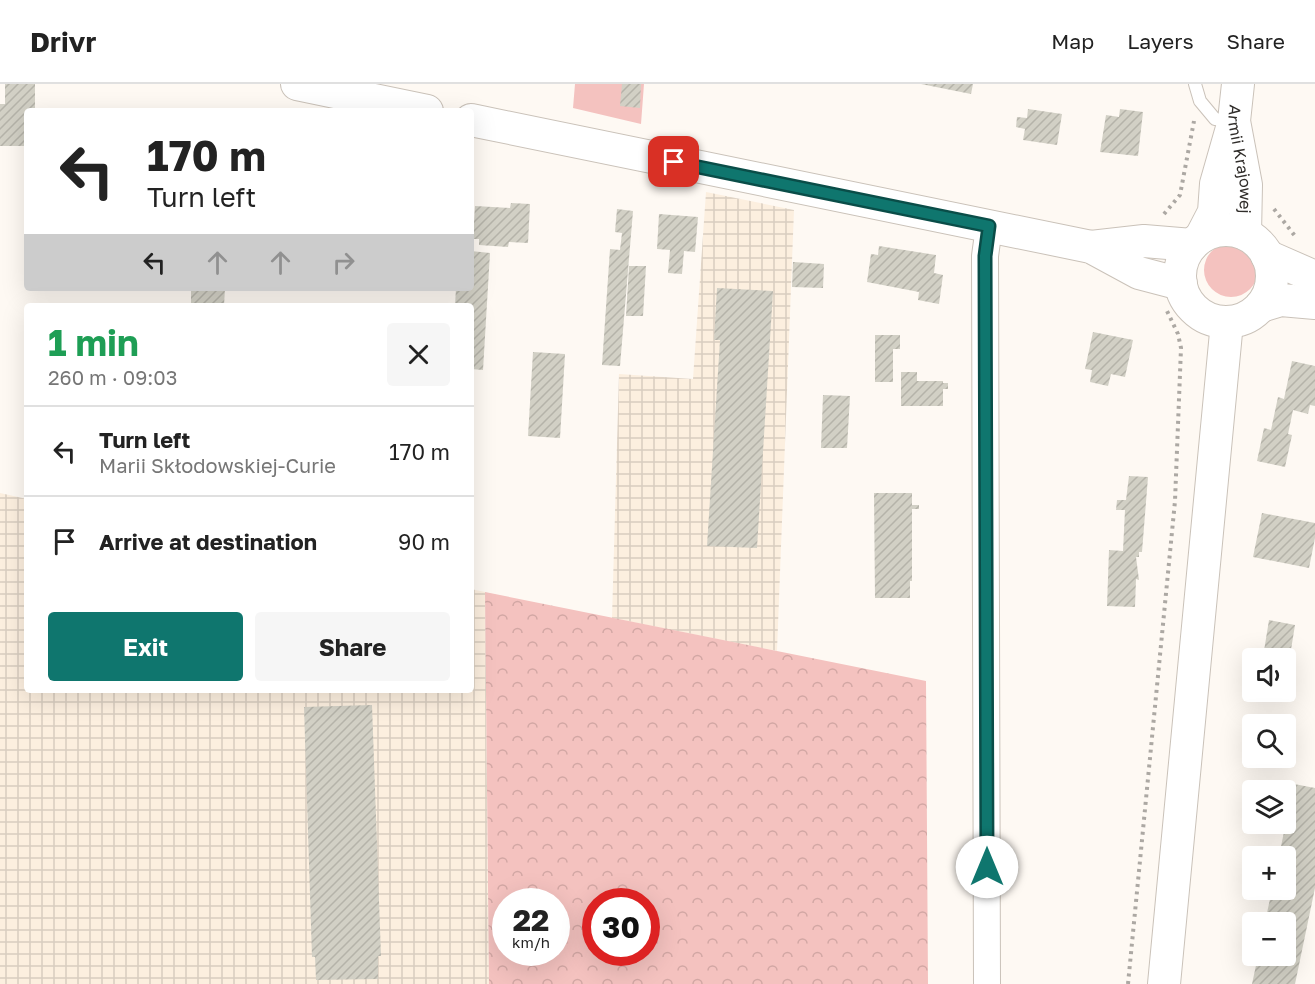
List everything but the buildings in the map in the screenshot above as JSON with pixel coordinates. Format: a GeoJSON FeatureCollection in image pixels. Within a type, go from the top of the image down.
{"type":"FeatureCollection","features":[{"type":"Feature","properties":{"kind":"street"},"geometry":{"type":"LineString","coordinates":[[297,84],[413,108]]}},
{"type":"Feature","properties":{"kind":"street","name":"Armii Krajowej"},"geometry":{"type":"LineString","coordinates":[[1238,84],[1234,121],[1256,245]]}},
{"type":"Feature","properties":{"kind":"street"},"geometry":{"type":"LineString","coordinates":[[474,121],[1091,247],[1187,301],[1205,317],[1227,322],[1241,320],[1252,314],[1268,295],[1272,282],[1271,268],[1256,245]]}},
{"type":"Feature","properties":{"kind":"street"},"geometry":{"type":"LineString","coordinates":[[1171,292],[1184,255],[1197,241],[1214,213],[1216,184],[1234,121]]}},
{"type":"Feature","properties":{"kind":"street"},"geometry":{"type":"LineString","coordinates":[[987,984],[985,256],[989,226]]}},
{"type":"Feature","properties":{"kind":"street"},"geometry":{"type":"LineString","coordinates":[[1091,247],[1144,241],[1197,241],[1215,231],[1231,230],[1315,277]]}},
{"type":"Feature","properties":{"kind":"street"},"geometry":{"type":"LineString","coordinates":[[1261,306],[1281,300],[1315,303]]}},
{"type":"Feature","properties":{"kind":"street"},"geometry":{"type":"LineString","coordinates":[[1164,984],[1227,322]]}},
{"type":"Feature","properties":{"kind":"lane"},"geometry":{"type":"LineString","coordinates":[[1195,84],[1200,101],[1215,119],[1234,121]]}},
{"type":"Feature","properties":{"kind":"path"},"geometry":{"type":"LineString","coordinates":[[1182,183],[1188,162],[1195,112],[1200,101]]}},
{"type":"Feature","properties":{"kind":"path"},"geometry":{"type":"LineString","coordinates":[[1271,206],[1297,240]]}},
{"type":"Feature","properties":{"kind":"path"},"geometry":{"type":"LineString","coordinates":[[1128,984],[1175,501],[1181,348],[1171,292]]}},
{"type":"Feature","properties":{"kind":"shaded area"},"geometry":{"type":"Polygon","coordinates":[[[706,192],[794,210],[777,651],[612,618],[619,374],[693,379],[706,192]]]}},
{"type":"Feature","properties":{"kind":"shaded area"},"geometry":{"type":"Polygon","coordinates":[[[0,493],[24,498],[24,693],[474,693],[474,590],[485,592],[489,984],[0,984],[0,493]]]}},
{"type":"Feature","properties":{"kind":"green space"},"geometry":{"type":"Polygon","coordinates":[[[575,84],[644,84],[641,124],[573,108],[575,84]]]}},
{"type":"Feature","properties":{"kind":"green space"},"geometry":{"type":"Polygon","coordinates":[[[1226,243],[1236,243],[1246,247],[1254,255],[1258,270],[1254,285],[1246,293],[1236,297],[1226,297],[1216,293],[1208,285],[1204,275],[1204,265],[1208,255],[1216,247],[1226,243]]]}},
{"type":"Feature","properties":{"kind":"green space"},"geometry":{"type":"Polygon","coordinates":[[[485,592],[926,681],[928,984],[489,984],[485,592]]]}},
{"type":"Feature","properties":{"kind":"route"},"geometry":{"type":"LineString","coordinates":[[674,162],[989,226],[985,256],[987,867]]}}]}
